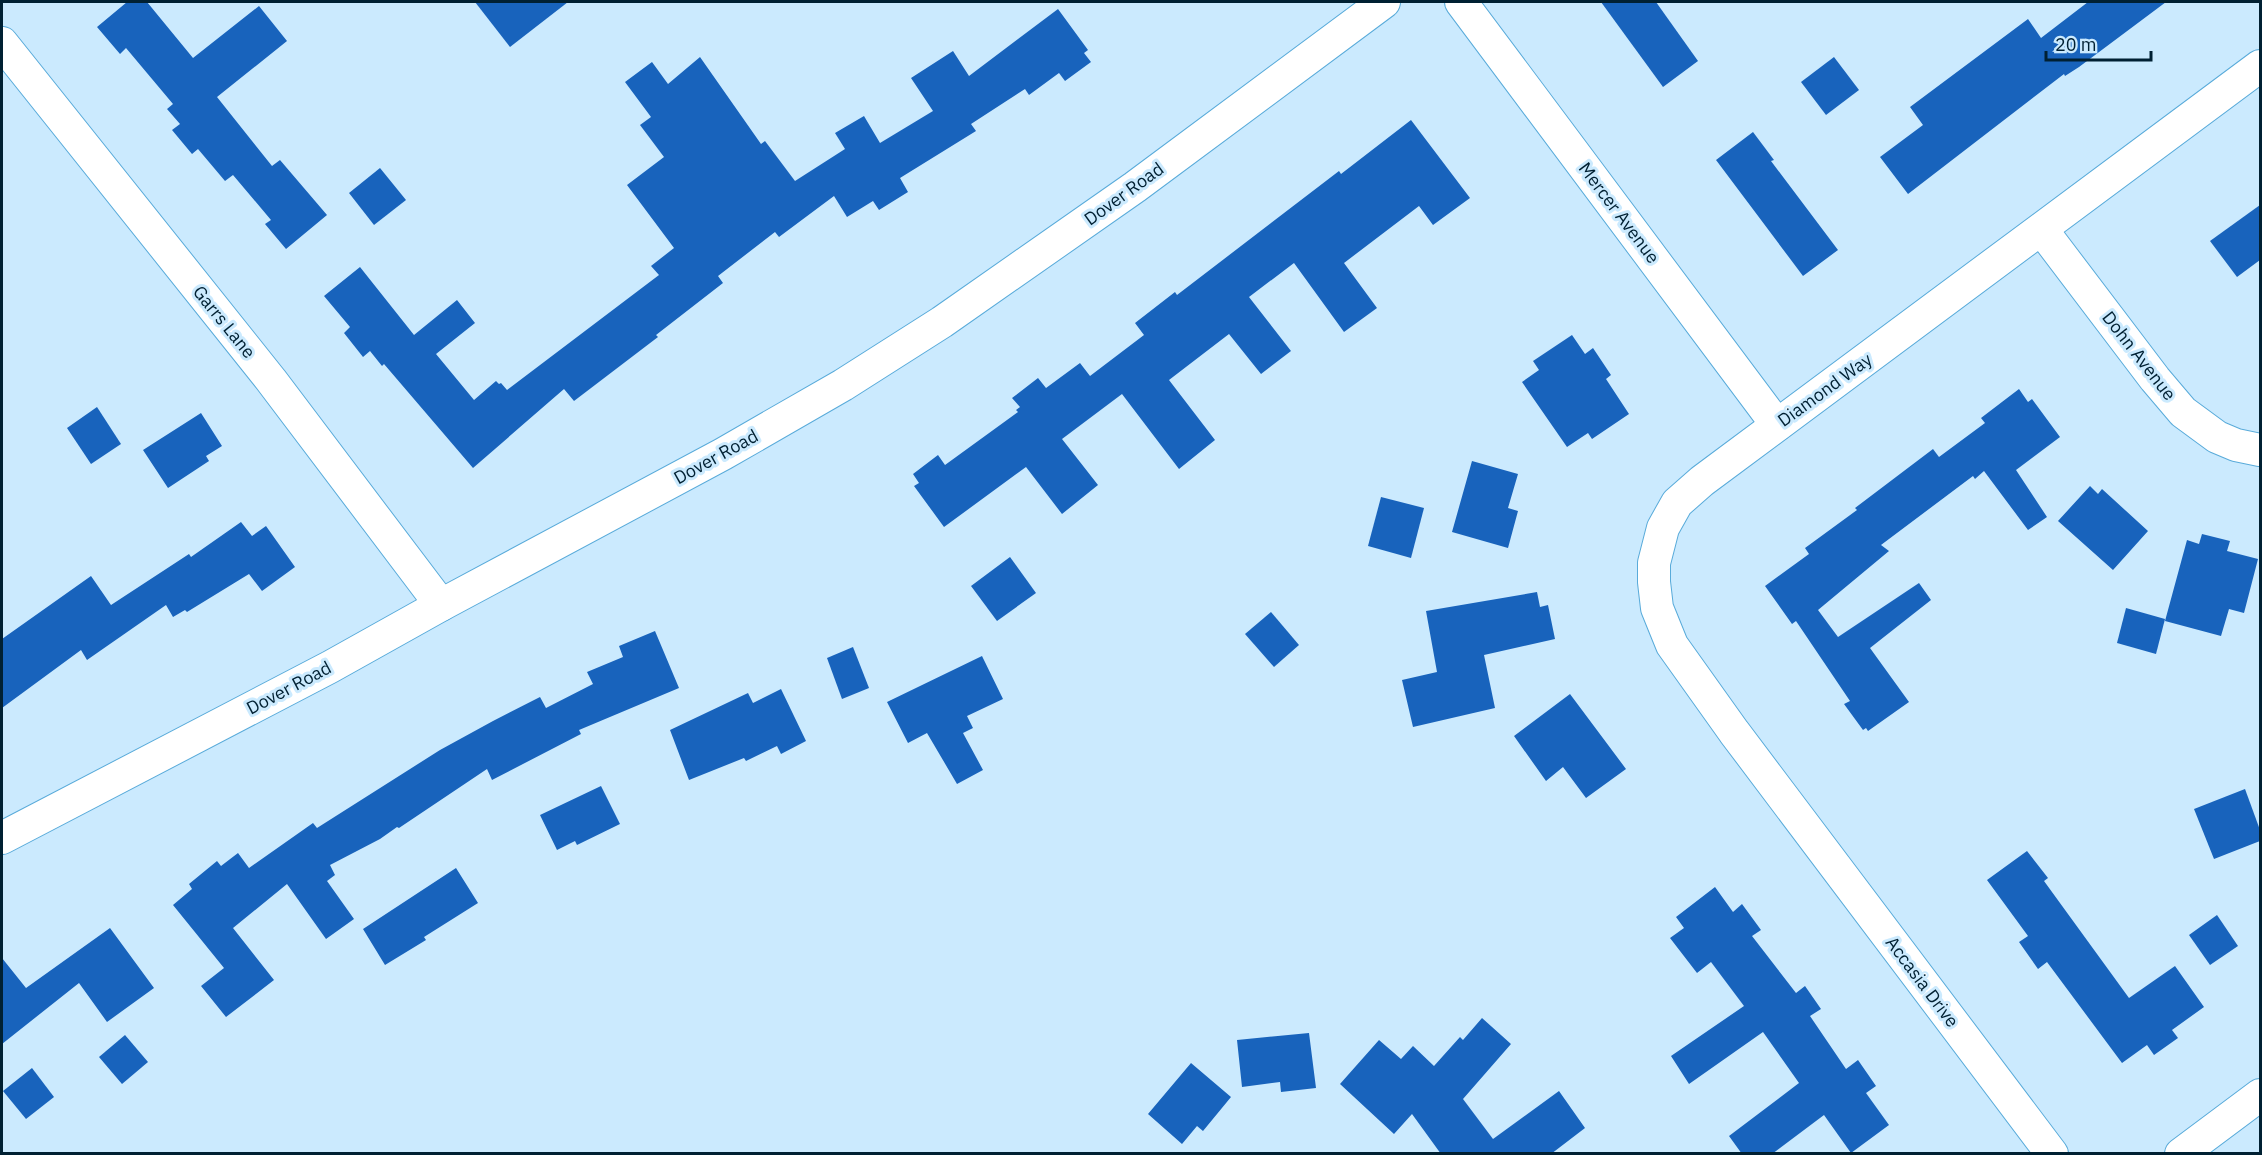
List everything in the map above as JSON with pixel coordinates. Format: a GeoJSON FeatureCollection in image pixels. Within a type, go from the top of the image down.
{"type":"FeatureCollection","features":[{"type":"Feature","properties":{"kind":"street","name":"Dover Road"},"geometry":{"type":"LineString","coordinates":[[2,837],[330,667],[723,454],[843,385],[942,322],[1135,187],[1384,2]]}},
{"type":"Feature","properties":{"kind":"street","name":"Mercer Avenue"},"geometry":{"type":"LineString","coordinates":[[1461,2],[1777,425]]}},
{"type":"Feature","properties":{"kind":"street","name":"Garrs Lane"},"geometry":{"type":"LineString","coordinates":[[2,43],[271,380],[441,605]]}},
{"type":"Feature","properties":{"kind":"street","name":"Diamond Way"},"geometry":{"type":"LineString","coordinates":[[1793,811],[1671,645],[1658,608],[1654,563],[1663,528],[1677,503],[1702,481],[2260,66]]}},
{"type":"Feature","properties":{"kind":"street","name":"Dohn Avenue"},"geometry":{"type":"LineString","coordinates":[[2042,230],[2155,379],[2183,412],[2217,437],[2236,445],[2260,450]]}},
{"type":"Feature","properties":{"kind":"street","name":"Accasia Drive"},"geometry":{"type":"LineString","coordinates":[[1793,811],[2052,1154]]}},
{"type":"Feature","properties":{"kind":"street"},"geometry":{"type":"LineString","coordinates":[[2181,1154],[2260,1095]]}},
{"type":"Feature","properties":{"kind":"building"},"geometry":{"type":"Polygon","coordinates":[[[127,2],[147,2],[193,58],[259,6],[287,41],[217,97],[272,166],[280,160],[327,215],[286,249],[265,224],[271,220],[233,175],[225,181],[198,149],[192,154],[172,130],[180,124],[167,109],[173,104],[126,48],[120,54],[97,27],[127,2]]]}},
{"type":"Feature","properties":{"kind":"building"},"geometry":{"type":"Polygon","coordinates":[[[475,2],[568,2],[510,47],[475,2]]]}},
{"type":"Feature","properties":{"kind":"building"},"geometry":{"type":"Polygon","coordinates":[[[1601,2],[1656,2],[1698,61],[1663,87],[1601,2]]]}},
{"type":"Feature","properties":{"kind":"building"},"geometry":{"type":"Polygon","coordinates":[[[2088,2],[2166,2],[2079,67],[2065,76],[2064,74],[1908,194],[1880,157],[1923,125],[1910,107],[2028,19],[2041,38],[2088,2]]]}},
{"type":"Feature","properties":{"kind":"building"},"geometry":{"type":"Polygon","coordinates":[[[1058,9],[1088,50],[1084,53],[1091,62],[1065,81],[1059,73],[1029,95],[1025,89],[971,124],[976,131],[900,178],[908,192],[879,210],[873,201],[847,217],[834,196],[779,237],[775,232],[718,276],[723,283],[656,335],[658,337],[574,401],[564,389],[473,468],[384,364],[382,366],[370,351],[363,357],[344,333],[350,327],[324,296],[360,267],[414,335],[457,300],[475,323],[436,354],[474,400],[496,381],[507,390],[659,275],[651,266],[674,248],[627,185],[664,157],[640,125],[651,117],[625,82],[652,62],[668,84],[700,57],[761,144],[765,141],[795,181],[845,149],[835,133],[864,116],[880,143],[933,111],[911,78],[953,51],[969,76],[1058,9]]]}},
{"type":"Feature","properties":{"kind":"building"},"geometry":{"type":"Polygon","coordinates":[[[1834,57],[1859,90],[1826,115],[1801,82],[1834,57]]]}},
{"type":"Feature","properties":{"kind":"building"},"geometry":{"type":"Polygon","coordinates":[[[1411,120],[1470,198],[1433,225],[1419,206],[1344,263],[1377,308],[1344,332],[1294,263],[1249,297],[1291,351],[1261,374],[1229,334],[1169,380],[1215,440],[1179,469],[1122,394],[1062,439],[1098,485],[1062,514],[1026,467],[944,527],[914,486],[919,483],[913,474],[938,455],[945,465],[1018,412],[1016,410],[1020,407],[1012,398],[1038,378],[1046,388],[1080,363],[1090,376],[1144,335],[1135,323],[1175,292],[1177,295],[1339,171],[1341,174],[1411,120]]]}},
{"type":"Feature","properties":{"kind":"building"},"geometry":{"type":"Polygon","coordinates":[[[1753,132],[1774,160],[1771,161],[1838,250],[1803,276],[1716,160],[1753,132]]]}},
{"type":"Feature","properties":{"kind":"building"},"geometry":{"type":"Polygon","coordinates":[[[380,168],[406,200],[374,225],[349,193],[380,168]]]}},
{"type":"Feature","properties":{"kind":"building"},"geometry":{"type":"Polygon","coordinates":[[[2260,205],[2260,260],[2237,277],[2210,241],[2260,205]]]}},
{"type":"Feature","properties":{"kind":"building"},"geometry":{"type":"Polygon","coordinates":[[[1572,335],[1585,354],[1593,348],[1611,375],[1606,379],[1629,414],[1592,439],[1588,433],[1567,447],[1522,382],[1539,370],[1533,361],[1572,335]]]}},
{"type":"Feature","properties":{"kind":"building"},"geometry":{"type":"Polygon","coordinates":[[[2019,389],[2028,402],[2032,399],[2060,437],[2016,470],[2047,517],[2028,530],[1984,471],[1975,479],[1973,476],[1881,545],[1889,551],[1818,610],[1838,637],[1919,583],[1931,600],[1870,648],[1909,702],[1868,731],[1866,728],[1863,730],[1844,704],[1850,701],[1796,621],[1792,624],[1765,586],[1809,554],[1805,548],[1857,510],[1855,508],[1933,449],[1939,457],[1985,423],[1981,418],[2019,389]]]}},
{"type":"Feature","properties":{"kind":"building"},"geometry":{"type":"Polygon","coordinates":[[[97,407],[121,444],[91,464],[67,428],[97,407]]]}},
{"type":"Feature","properties":{"kind":"building"},"geometry":{"type":"Polygon","coordinates":[[[201,413],[222,446],[206,456],[209,461],[168,488],[143,450],[201,413]]]}},
{"type":"Feature","properties":{"kind":"building"},"geometry":{"type":"Polygon","coordinates":[[[1472,461],[1518,474],[1508,508],[1518,511],[1508,548],[1452,532],[1472,461]]]}},
{"type":"Feature","properties":{"kind":"building"},"geometry":{"type":"Polygon","coordinates":[[[2090,486],[2098,494],[2102,489],[2148,531],[2113,570],[2058,521],[2090,486]]]}},
{"type":"Feature","properties":{"kind":"building"},"geometry":{"type":"Polygon","coordinates":[[[1381,497],[1424,508],[1411,558],[1368,546],[1381,497]]]}},
{"type":"Feature","properties":{"kind":"building"},"geometry":{"type":"Polygon","coordinates":[[[241,522],[252,536],[266,526],[295,567],[262,591],[249,574],[187,612],[185,610],[173,617],[166,605],[87,660],[81,650],[2,708],[2,639],[91,576],[111,605],[189,554],[191,557],[241,522]]]}},
{"type":"Feature","properties":{"kind":"building"},"geometry":{"type":"Polygon","coordinates":[[[2202,534],[2230,541],[2227,551],[2258,559],[2244,613],[2229,609],[2221,636],[2165,621],[2187,540],[2199,544],[2202,534]]]}},
{"type":"Feature","properties":{"kind":"building"},"geometry":{"type":"Polygon","coordinates":[[[1010,557],[1036,593],[997,621],[971,586],[1010,557]]]}},
{"type":"Feature","properties":{"kind":"building"},"geometry":{"type":"Polygon","coordinates":[[[1537,592],[1540,607],[1548,605],[1555,639],[1484,655],[1495,708],[1413,727],[1402,680],[1437,672],[1426,611],[1537,592]]]}},
{"type":"Feature","properties":{"kind":"building"},"geometry":{"type":"Polygon","coordinates":[[[2126,608],[2165,619],[2156,654],[2117,643],[2126,608]]]}},
{"type":"Feature","properties":{"kind":"building"},"geometry":{"type":"Polygon","coordinates":[[[1271,612],[1299,645],[1274,667],[1245,634],[1271,612]]]}},
{"type":"Feature","properties":{"kind":"building"},"geometry":{"type":"Polygon","coordinates":[[[655,631],[679,688],[579,730],[581,734],[492,780],[487,769],[399,828],[397,827],[380,839],[330,865],[335,875],[327,881],[354,919],[326,939],[287,884],[233,928],[274,980],[226,1017],[201,986],[224,968],[173,905],[192,889],[189,884],[217,861],[221,866],[238,853],[249,868],[313,823],[317,828],[440,750],[493,721],[540,697],[546,708],[593,684],[587,672],[623,657],[619,646],[655,631]]]}},
{"type":"Feature","properties":{"kind":"building"},"geometry":{"type":"Polygon","coordinates":[[[853,647],[869,688],[842,699],[827,658],[853,647]]]}},
{"type":"Feature","properties":{"kind":"building"},"geometry":{"type":"Polygon","coordinates":[[[982,656],[1003,699],[967,716],[973,728],[963,733],[983,770],[957,784],[927,733],[908,743],[887,702],[982,656]]]}},
{"type":"Feature","properties":{"kind":"building"},"geometry":{"type":"Polygon","coordinates":[[[781,689],[806,741],[781,754],[777,746],[746,761],[744,758],[689,780],[670,730],[748,693],[753,703],[781,689]]]}},
{"type":"Feature","properties":{"kind":"building"},"geometry":{"type":"Polygon","coordinates":[[[1570,694],[1626,769],[1586,798],[1563,767],[1546,781],[1514,736],[1570,694]]]}},
{"type":"Feature","properties":{"kind":"building"},"geometry":{"type":"Polygon","coordinates":[[[601,786],[620,824],[577,845],[575,841],[557,850],[540,815],[601,786]]]}},
{"type":"Feature","properties":{"kind":"building"},"geometry":{"type":"Polygon","coordinates":[[[2245,789],[2260,830],[2260,841],[2214,859],[2194,809],[2245,789]]]}},
{"type":"Feature","properties":{"kind":"building"},"geometry":{"type":"Polygon","coordinates":[[[2027,851],[2048,878],[2044,881],[2129,998],[2175,966],[2204,1007],[2172,1030],[2178,1038],[2154,1055],[2147,1045],[2122,1063],[2047,962],[2038,969],[2019,942],[2028,936],[1987,880],[2027,851]]]}},
{"type":"Feature","properties":{"kind":"building"},"geometry":{"type":"Polygon","coordinates":[[[456,868],[478,903],[424,937],[426,940],[385,965],[363,929],[456,868]]]}},
{"type":"Feature","properties":{"kind":"building"},"geometry":{"type":"Polygon","coordinates":[[[1715,887],[1733,912],[1742,904],[1761,930],[1752,936],[1796,993],[1805,986],[1821,1009],[1810,1016],[1846,1069],[1858,1060],[1876,1086],[1866,1093],[1889,1125],[1851,1153],[1824,1115],[1772,1154],[1742,1154],[1729,1136],[1799,1083],[1763,1032],[1689,1084],[1671,1056],[1744,1006],[1711,962],[1697,973],[1670,938],[1684,928],[1676,917],[1715,887]]]}},
{"type":"Feature","properties":{"kind":"building"},"geometry":{"type":"Polygon","coordinates":[[[2217,915],[2238,946],[2210,965],[2189,935],[2217,915]]]}},
{"type":"Feature","properties":{"kind":"building"},"geometry":{"type":"Polygon","coordinates":[[[110,928],[154,988],[107,1022],[79,983],[2,1044],[2,958],[26,988],[110,928]]]}},
{"type":"Feature","properties":{"kind":"building"},"geometry":{"type":"Polygon","coordinates":[[[1482,1018],[1511,1044],[1463,1099],[1493,1139],[1559,1091],[1585,1128],[1551,1154],[1441,1154],[1412,1114],[1394,1134],[1340,1084],[1379,1040],[1401,1059],[1413,1046],[1434,1066],[1460,1037],[1463,1040],[1482,1018]]]}},
{"type":"Feature","properties":{"kind":"building"},"geometry":{"type":"Polygon","coordinates":[[[1309,1033],[1316,1088],[1281,1092],[1280,1082],[1242,1087],[1237,1040],[1309,1033]]]}},
{"type":"Feature","properties":{"kind":"building"},"geometry":{"type":"Polygon","coordinates":[[[125,1035],[148,1062],[122,1084],[99,1057],[125,1035]]]}},
{"type":"Feature","properties":{"kind":"building"},"geometry":{"type":"Polygon","coordinates":[[[1191,1063],[1231,1097],[1203,1131],[1197,1126],[1182,1144],[1148,1114],[1191,1063]]]}},
{"type":"Feature","properties":{"kind":"building"},"geometry":{"type":"Polygon","coordinates":[[[32,1068],[54,1097],[26,1119],[3,1091],[32,1068]]]}}]}
